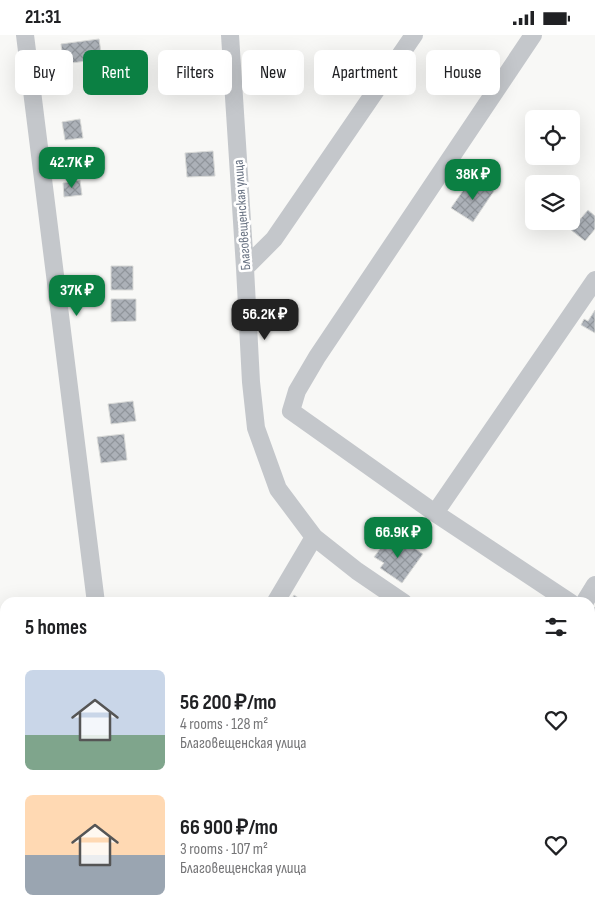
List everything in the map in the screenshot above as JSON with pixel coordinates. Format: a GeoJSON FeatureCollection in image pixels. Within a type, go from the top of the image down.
{"type":"FeatureCollection","features":[{"type":"Feature","properties":{"kind":"street"},"geometry":{"type":"LineString","coordinates":[[25,35],[95,597]]}},
{"type":"Feature","properties":{"kind":"street","name":"Благовещенская улица"},"geometry":{"type":"LineString","coordinates":[[230,35],[251,382],[256,428],[278,489],[314,537],[357,571],[395,597]]}},
{"type":"Feature","properties":{"kind":"street"},"geometry":{"type":"LineString","coordinates":[[245,268],[274,239],[414,35]]}},
{"type":"Feature","properties":{"kind":"street"},"geometry":{"type":"LineString","coordinates":[[533,35],[317,357],[297,391],[291,411],[435,513],[562,597]]}},
{"type":"Feature","properties":{"kind":"street"},"geometry":{"type":"LineString","coordinates":[[435,513],[595,280]]}},
{"type":"Feature","properties":{"kind":"street"},"geometry":{"type":"LineString","coordinates":[[279,597],[314,537]]}},
{"type":"Feature","properties":{"kind":"street"},"geometry":{"type":"LineString","coordinates":[[588,597],[595,585]]}},
{"type":"Feature","properties":{"kind":"building"},"geometry":{"type":"Polygon","coordinates":[[[99,39],[101,50],[83,50],[83,61],[73,63],[73,50],[62,50],[61,44],[99,39]]]}},
{"type":"Feature","properties":{"kind":"building"},"geometry":{"type":"Polygon","coordinates":[[[80,119],[83,138],[65,140],[62,122],[80,119]]]}},
{"type":"Feature","properties":{"kind":"building"},"geometry":{"type":"Polygon","coordinates":[[[213,151],[215,176],[187,177],[185,153],[213,151]]]}},
{"type":"Feature","properties":{"kind":"building"},"geometry":{"type":"Polygon","coordinates":[[[80,180],[82,195],[64,197],[63,183],[80,180]]]}},
{"type":"Feature","properties":{"kind":"building"},"geometry":{"type":"Polygon","coordinates":[[[478,180],[494,191],[473,222],[451,208],[467,185],[473,189],[478,180]]]}},
{"type":"Feature","properties":{"kind":"building"},"geometry":{"type":"Polygon","coordinates":[[[588,210],[595,216],[595,229],[585,241],[571,230],[580,230],[580,219],[588,210]]]}},
{"type":"Feature","properties":{"kind":"building"},"geometry":{"type":"Polygon","coordinates":[[[111,266],[133,266],[133,290],[111,290],[111,266]]]}},
{"type":"Feature","properties":{"kind":"building"},"geometry":{"type":"Polygon","coordinates":[[[111,299],[136,299],[136,321],[111,322],[111,299]]]}},
{"type":"Feature","properties":{"kind":"building"},"geometry":{"type":"Polygon","coordinates":[[[595,310],[595,333],[581,325],[584,319],[588,321],[595,310]]]}},
{"type":"Feature","properties":{"kind":"building"},"geometry":{"type":"Polygon","coordinates":[[[133,401],[136,421],[111,424],[108,404],[133,401]]]}},
{"type":"Feature","properties":{"kind":"building"},"geometry":{"type":"Polygon","coordinates":[[[124,434],[127,460],[101,463],[97,437],[124,434]]]}},
{"type":"Feature","properties":{"kind":"building"},"geometry":{"type":"Polygon","coordinates":[[[401,539],[423,554],[402,583],[380,568],[384,563],[374,557],[385,542],[394,548],[401,539]]]}}]}
